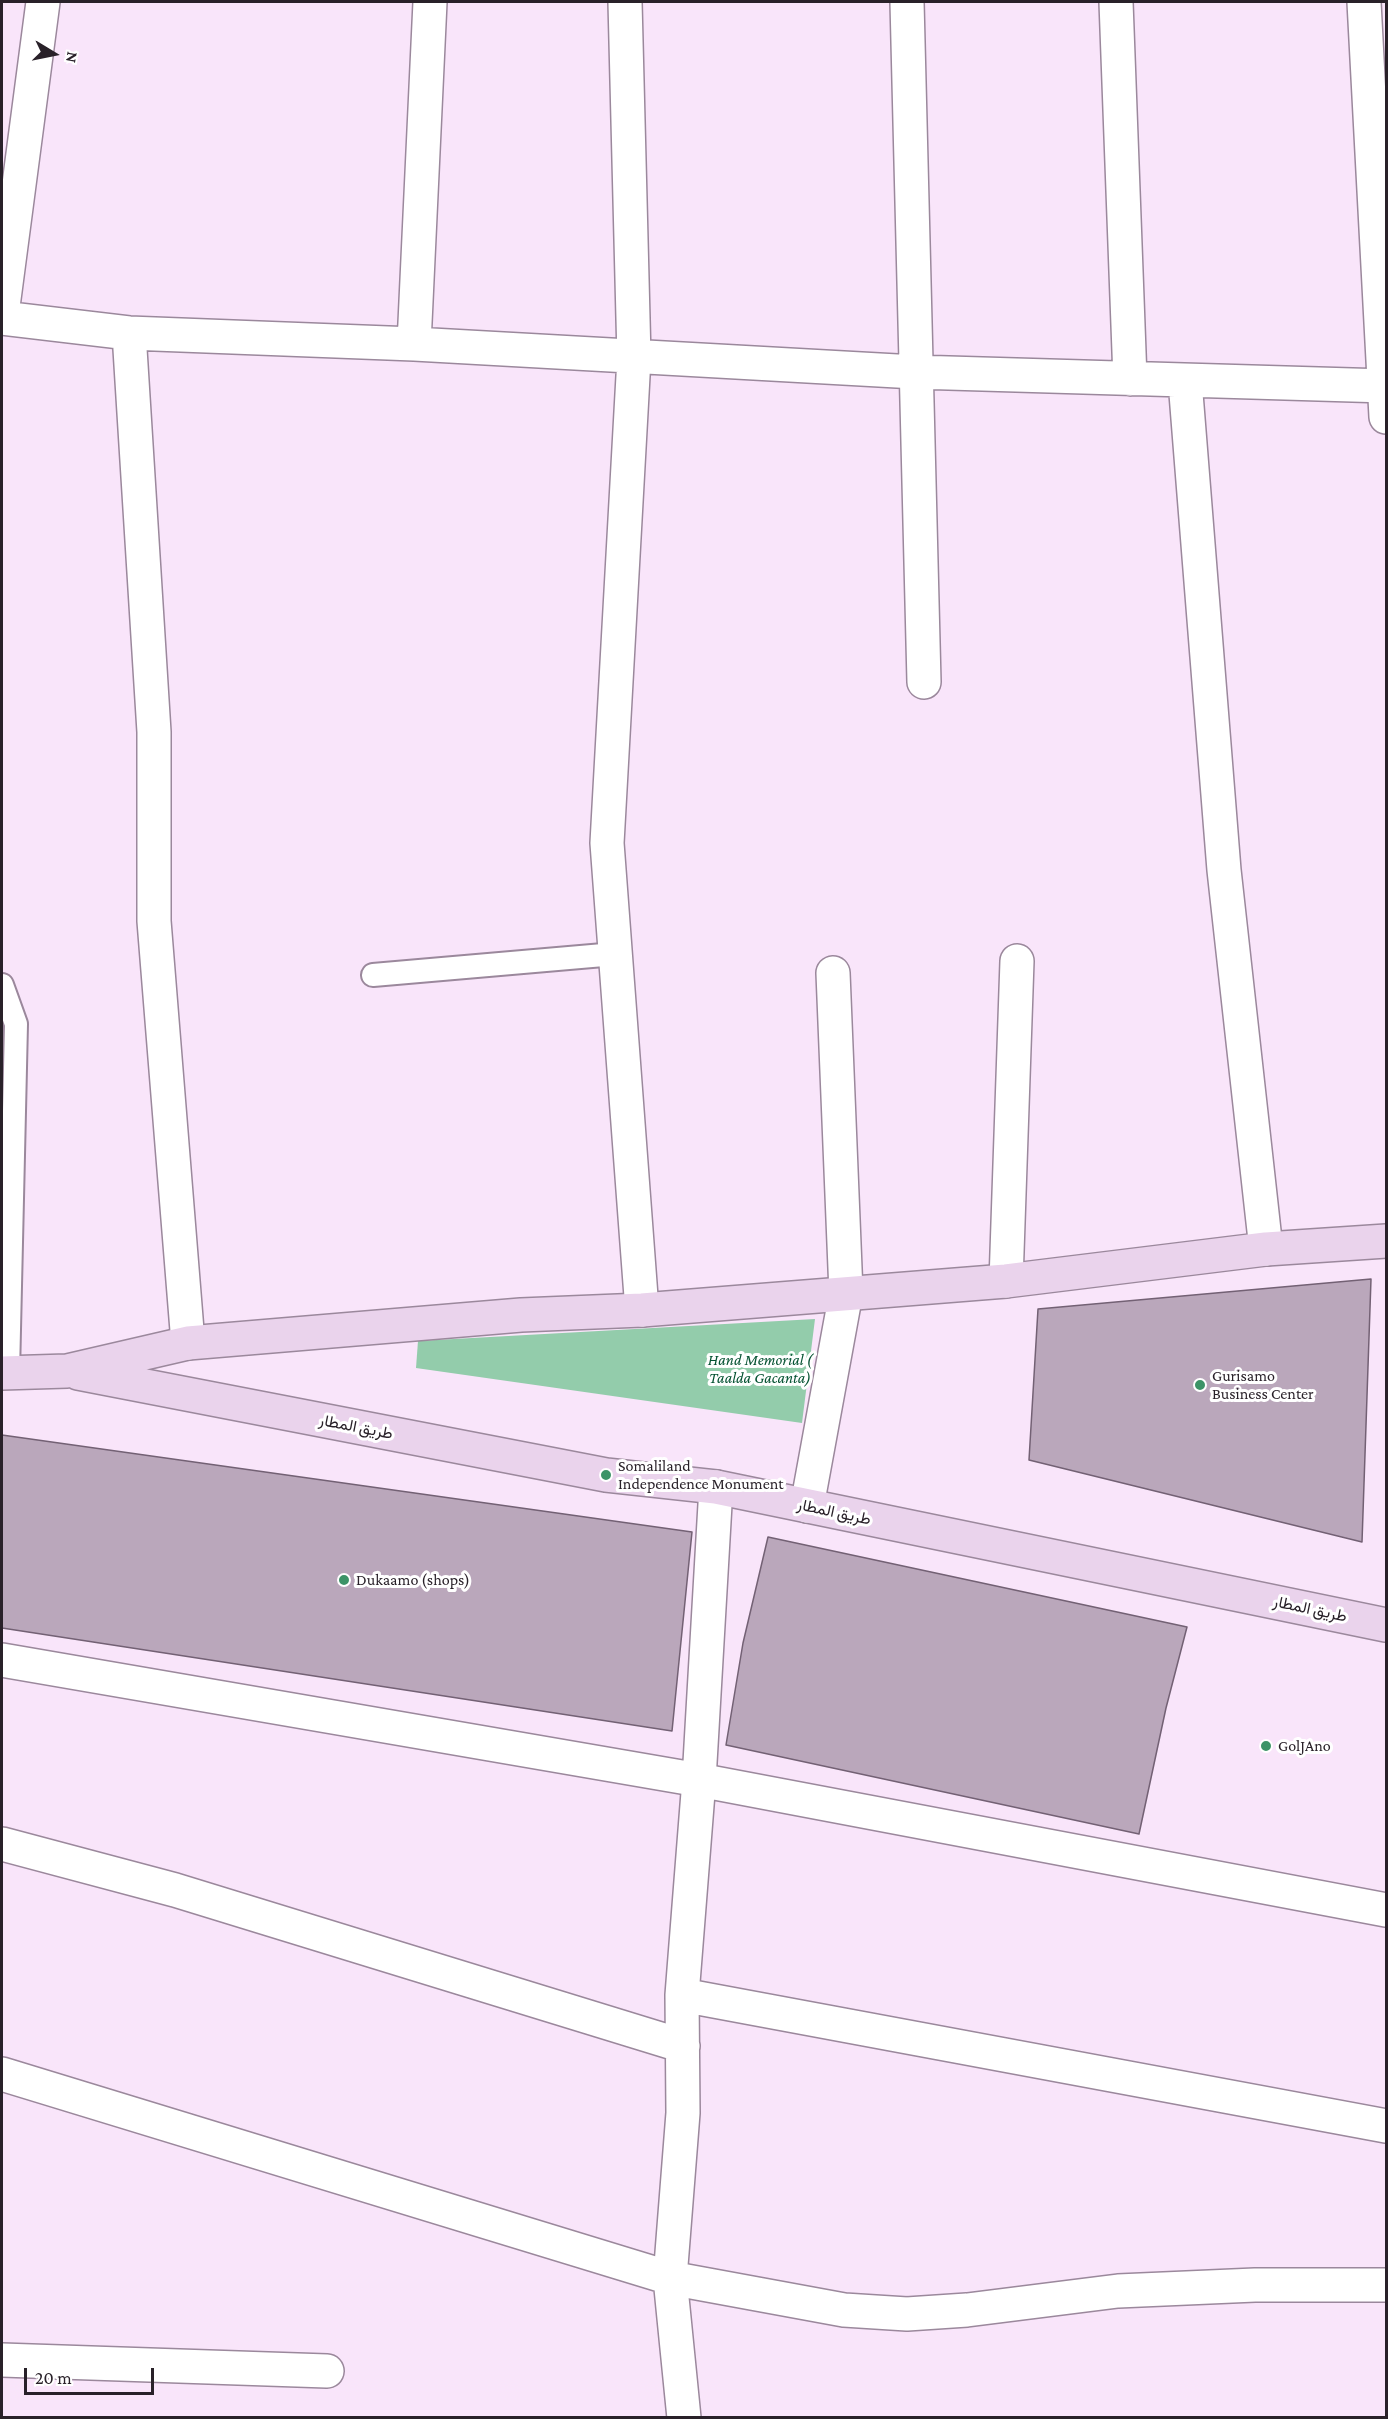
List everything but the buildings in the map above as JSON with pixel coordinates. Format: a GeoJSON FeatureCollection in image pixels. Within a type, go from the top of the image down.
{"type":"FeatureCollection","features":[{"type":"Feature","properties":{"kind":"main road","name":"طريق المطار"},"geometry":{"type":"LineString","coordinates":[[5,1373],[68,1371],[188,1343],[521,1315],[642,1310],[1006,1281],[1266,1249],[1386,1242]]}},
{"type":"Feature","properties":{"kind":"main road","name":"طريق المطار"},"geometry":{"type":"LineString","coordinates":[[68,1371],[606,1475],[716,1487],[1386,1625]]}},
{"type":"Feature","properties":{"kind":"street"},"geometry":{"type":"LineString","coordinates":[[43,2],[2,316],[129,333],[414,344],[915,372],[1185,381],[1386,396],[1364,2]]}},
{"type":"Feature","properties":{"kind":"street"},"geometry":{"type":"LineString","coordinates":[[414,344],[429,2]]}},
{"type":"Feature","properties":{"kind":"street"},"geometry":{"type":"LineString","coordinates":[[625,2],[634,358],[615,741],[607,843],[642,1310]]}},
{"type":"Feature","properties":{"kind":"street"},"geometry":{"type":"LineString","coordinates":[[907,2],[924,682]]}},
{"type":"Feature","properties":{"kind":"street"},"geometry":{"type":"LineString","coordinates":[[1116,2],[1130,379]]}},
{"type":"Feature","properties":{"kind":"street"},"geometry":{"type":"LineString","coordinates":[[129,333],[154,732],[154,921],[188,1343]]}},
{"type":"Feature","properties":{"kind":"street"},"geometry":{"type":"LineString","coordinates":[[1185,381],[1224,870],[1266,1249]]}},
{"type":"Feature","properties":{"kind":"street"},"geometry":{"type":"LineString","coordinates":[[1006,1281],[1017,962]]}},
{"type":"Feature","properties":{"kind":"street"},"geometry":{"type":"LineString","coordinates":[[807,1506],[846,1293],[834,973]]}},
{"type":"Feature","properties":{"kind":"street"},"geometry":{"type":"LineString","coordinates":[[684,2418],[670,2278],[683,2113],[682,1995],[699,1780],[716,1487]]}},
{"type":"Feature","properties":{"kind":"street"},"geometry":{"type":"LineString","coordinates":[[2,1660],[699,1780],[1386,1910]]}},
{"type":"Feature","properties":{"kind":"street"},"geometry":{"type":"LineString","coordinates":[[2,1844],[175,1890],[683,2046]]}},
{"type":"Feature","properties":{"kind":"street"},"geometry":{"type":"LineString","coordinates":[[682,1995],[1386,2126]]}},
{"type":"Feature","properties":{"kind":"street"},"geometry":{"type":"LineString","coordinates":[[2,2074],[670,2278],[844,2310],[907,2314],[967,2310],[1118,2291],[1255,2284],[1386,2285]]}},
{"type":"Feature","properties":{"kind":"street"},"geometry":{"type":"LineString","coordinates":[[2,2360],[327,2371]]}},
{"type":"Feature","properties":{"kind":"lane"},"geometry":{"type":"LineString","coordinates":[[373,975],[615,954]]}},
{"type":"Feature","properties":{"kind":"lane"},"geometry":{"type":"LineString","coordinates":[[2,985],[16,1024],[5,1373]]}},
{"type":"Feature","properties":{"kind":"green space","name":"Hand Memorial ( Taalda Gacanta)"},"geometry":{"type":"Polygon","coordinates":[[[815,1319],[802,1423],[416,1368],[418,1341],[815,1319]]]}},
{"type":"Feature","properties":{"kind":"place","name":"Gurisamo Business Center"},"geometry":{"type":"Point","coordinates":[1200,1385]}},
{"type":"Feature","properties":{"kind":"place","name":"Somaliland Independence Monument"},"geometry":{"type":"Point","coordinates":[606,1475]}},
{"type":"Feature","properties":{"kind":"place","name":"Dukaamo (shops)"},"geometry":{"type":"Point","coordinates":[344,1580]}},
{"type":"Feature","properties":{"kind":"place","name":"GolJAno"},"geometry":{"type":"Point","coordinates":[1266,1746]}}]}
